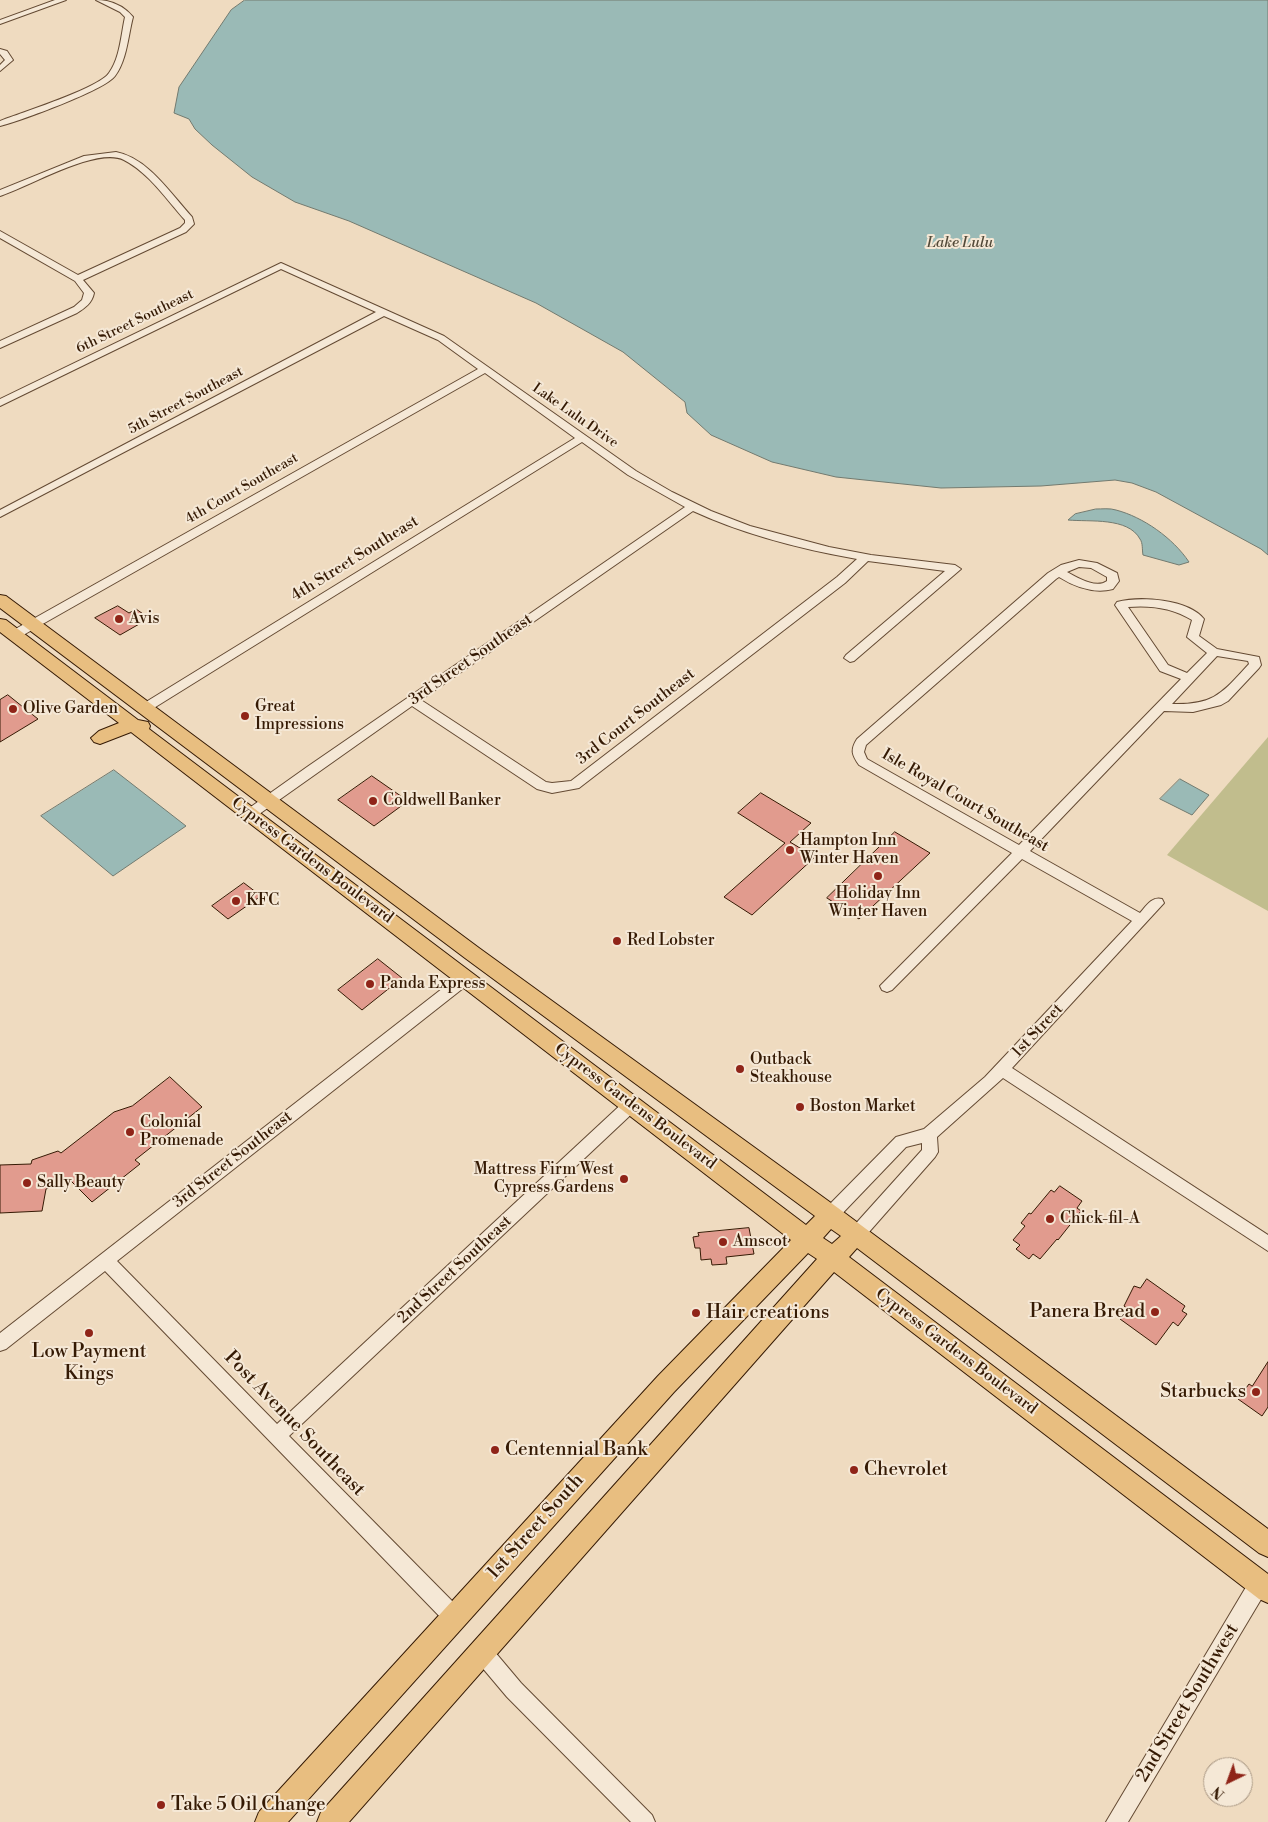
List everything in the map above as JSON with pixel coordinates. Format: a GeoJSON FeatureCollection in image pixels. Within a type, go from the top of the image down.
{"type":"FeatureCollection","features":[{"type":"Feature","properties":{"kind":"main road","name":"Cypress Gardens Boulevard"},"geometry":{"type":"LineString","coordinates":[[0,600],[645,1081],[830,1215],[1268,1544]]}},
{"type":"Feature","properties":{"kind":"main road","name":"Cypress Gardens Boulevard"},"geometry":{"type":"LineString","coordinates":[[0,624],[1264,1587]]}},
{"type":"Feature","properties":{"kind":"main road"},"geometry":{"type":"LineString","coordinates":[[80,685],[111,696],[119,701],[145,708]]}},
{"type":"Feature","properties":{"kind":"main road"},"geometry":{"type":"LineString","coordinates":[[100,738],[111,731],[133,726],[150,726],[203,752]]}},
{"type":"Feature","properties":{"kind":"main road"},"geometry":{"type":"LineString","coordinates":[[466,978],[491,986],[566,1027],[572,1026]]}},
{"type":"Feature","properties":{"kind":"main road"},"geometry":{"type":"LineString","coordinates":[[548,1040],[566,1044],[627,1085],[645,1081]]}},
{"type":"Feature","properties":{"kind":"main road","name":"1st Street South"},"geometry":{"type":"LineString","coordinates":[[269,1822],[672,1378],[830,1215]]}},
{"type":"Feature","properties":{"kind":"main road"},"geometry":{"type":"LineString","coordinates":[[332,1822],[811,1280],[856,1235]]}},
{"type":"Feature","properties":{"kind":"street"},"geometry":{"type":"LineString","coordinates":[[39,0],[49,4]]}},
{"type":"Feature","properties":{"kind":"street"},"geometry":{"type":"LineString","coordinates":[[0,22],[62,0]]}},
{"type":"Feature","properties":{"kind":"street"},"geometry":{"type":"LineString","coordinates":[[0,124],[92,88],[112,74],[118,60],[129,17],[123,10],[100,0]]}},
{"type":"Feature","properties":{"kind":"street"},"geometry":{"type":"LineString","coordinates":[[0,51],[9,60],[0,69]]}},
{"type":"Feature","properties":{"kind":"street"},"geometry":{"type":"LineString","coordinates":[[0,193],[86,158],[101,155],[122,156],[134,162],[189,219],[190,224],[183,230],[78,279]]}},
{"type":"Feature","properties":{"kind":"street"},"geometry":{"type":"LineString","coordinates":[[0,234],[78,279],[89,293],[88,299],[80,308],[0,345]]}},
{"type":"Feature","properties":{"kind":"street","name":"Lake Lulu Drive"},"geometry":{"type":"LineString","coordinates":[[281,266],[442,338],[653,487],[692,506],[757,531],[818,548],[865,558]]}},
{"type":"Feature","properties":{"kind":"street","name":"6th Street Southeast"},"geometry":{"type":"LineString","coordinates":[[0,403],[281,266]]}},
{"type":"Feature","properties":{"kind":"street","name":"5th Street Southeast"},"geometry":{"type":"LineString","coordinates":[[0,514],[384,312]]}},
{"type":"Feature","properties":{"kind":"street","name":"4th Court Southeast"},"geometry":{"type":"LineString","coordinates":[[14,635],[485,369]]}},
{"type":"Feature","properties":{"kind":"street","name":"4th Street Southeast"},"geometry":{"type":"LineString","coordinates":[[145,708],[582,438]]}},
{"type":"Feature","properties":{"kind":"street","name":"3rd Street Southeast"},"geometry":{"type":"LineString","coordinates":[[250,814],[692,506]]}},
{"type":"Feature","properties":{"kind":"street"},"geometry":{"type":"LineString","coordinates":[[850,658],[955,569],[865,558]]}},
{"type":"Feature","properties":{"kind":"street","name":"3rd Court Southeast"},"geometry":{"type":"LineString","coordinates":[[412,700],[542,786],[552,788],[574,785],[841,580],[865,558]]}},
{"type":"Feature","properties":{"kind":"street","name":"Isle Royal Court Southeast"},"geometry":{"type":"LineString","coordinates":[[1059,572],[1052,576],[861,742],[857,749],[857,755],[863,762],[1020,852],[1144,917]]}},
{"type":"Feature","properties":{"kind":"street"},"geometry":{"type":"LineString","coordinates":[[1161,707],[1180,709],[1218,701],[1224,698],[1256,662],[1251,658],[1214,652],[1193,637],[1198,619],[1190,612],[1154,604],[1132,602],[1121,605],[1164,668],[1189,678]]}},
{"type":"Feature","properties":{"kind":"street"},"geometry":{"type":"LineString","coordinates":[[887,986],[1214,652]]}},
{"type":"Feature","properties":{"kind":"street"},"geometry":{"type":"LineString","coordinates":[[1144,917],[1157,903]]}},
{"type":"Feature","properties":{"kind":"street","name":"1st Street"},"geometry":{"type":"LineString","coordinates":[[830,1215],[901,1142],[929,1134],[1002,1069],[1144,917]]}},
{"type":"Feature","properties":{"kind":"street","name":"3rd Street Southeast"},"geometry":{"type":"LineString","coordinates":[[0,1343],[466,978]]}},
{"type":"Feature","properties":{"kind":"street"},"geometry":{"type":"LineString","coordinates":[[1002,1069],[1268,1244]]}},
{"type":"Feature","properties":{"kind":"street","name":"2nd Street Southeast"},"geometry":{"type":"LineString","coordinates":[[277,1436],[632,1104]]}},
{"type":"Feature","properties":{"kind":"street"},"geometry":{"type":"LineString","coordinates":[[856,1235],[930,1152],[929,1134]]}},
{"type":"Feature","properties":{"kind":"street","name":"Post Avenue Southeast"},"geometry":{"type":"LineString","coordinates":[[105,1260],[312,1474],[454,1617]]}},
{"type":"Feature","properties":{"kind":"street","name":"2nd Street Southwest"},"geometry":{"type":"LineString","coordinates":[[1116,1822],[1264,1587]]}},
{"type":"Feature","properties":{"kind":"street"},"geometry":{"type":"LineString","coordinates":[[482,1652],[514,1690],[645,1822]]}},
{"type":"Feature","properties":{"kind":"shaded area"},"geometry":{"type":"Polygon","coordinates":[[[1268,737],[1268,911],[1167,855],[1268,737]]]}},
{"type":"Feature","properties":{"kind":"water","name":"Lake Lulu"},"geometry":{"type":"Polygon","coordinates":[[[245,0],[1268,0],[1268,555],[1261,549],[1156,492],[1132,483],[1115,480],[1041,486],[941,488],[836,477],[772,462],[711,435],[687,413],[685,402],[623,352],[536,303],[349,221],[295,202],[252,177],[212,145],[195,129],[189,119],[174,113],[179,87],[231,10],[245,0]]]}},
{"type":"Feature","properties":{"kind":"water"},"geometry":{"type":"Polygon","coordinates":[[[1096,509],[1116,510],[1147,523],[1175,545],[1189,562],[1179,565],[1143,555],[1141,541],[1127,527],[1108,522],[1068,520],[1075,514],[1096,509]]]}},
{"type":"Feature","properties":{"kind":"water"},"geometry":{"type":"Polygon","coordinates":[[[114,770],[186,826],[113,876],[41,816],[114,770]]]}},
{"type":"Feature","properties":{"kind":"water"},"geometry":{"type":"Polygon","coordinates":[[[1180,779],[1209,795],[1192,815],[1160,799],[1180,779]]]}},
{"type":"Feature","properties":{"kind":"building","name":"Avis"},"geometry":{"type":"Polygon","coordinates":[[[118,606],[129,613],[136,609],[146,616],[138,621],[141,623],[120,635],[95,618],[118,606]]]}},
{"type":"Feature","properties":{"kind":"building","name":"Olive Garden"},"geometry":{"type":"Polygon","coordinates":[[[8,695],[38,719],[0,742],[0,700],[8,695]]]}},
{"type":"Feature","properties":{"kind":"building","name":"Coldwell Banker"},"geometry":{"type":"Polygon","coordinates":[[[372,776],[408,801],[374,826],[338,800],[372,776]]]}},
{"type":"Feature","properties":{"kind":"building","name":"Hampton Inn Winter Haven"},"geometry":{"type":"Polygon","coordinates":[[[761,793],[811,823],[790,842],[815,857],[752,915],[724,897],[785,843],[738,813],[761,793]]]}},
{"type":"Feature","properties":{"kind":"building","name":"Holiday Inn Winter Haven"},"geometry":{"type":"Polygon","coordinates":[[[895,832],[930,853],[859,919],[827,898],[895,832]]]}},
{"type":"Feature","properties":{"kind":"building","name":"KFC"},"geometry":{"type":"Polygon","coordinates":[[[244,883],[261,896],[228,919],[212,906],[244,883]]]}},
{"type":"Feature","properties":{"kind":"building","name":"Panda Express"},"geometry":{"type":"Polygon","coordinates":[[[378,959],[402,978],[362,1010],[338,990],[378,959]]]}},
{"type":"Feature","properties":{"kind":"building","name":"Colonial Promenade"},"geometry":{"type":"Polygon","coordinates":[[[170,1077],[202,1107],[135,1160],[140,1164],[92,1202],[70,1180],[46,1189],[42,1211],[0,1213],[0,1165],[31,1164],[32,1160],[58,1151],[61,1153],[114,1112],[132,1106],[170,1077]]]}},
{"type":"Feature","properties":{"kind":"building","name":"Chick-fil-A"},"geometry":{"type":"Polygon","coordinates":[[[1060,1186],[1082,1201],[1077,1208],[1081,1211],[1040,1259],[1033,1254],[1029,1259],[1016,1249],[1020,1245],[1013,1240],[1025,1226],[1021,1223],[1029,1213],[1031,1214],[1051,1190],[1054,1192],[1060,1186]]]}},
{"type":"Feature","properties":{"kind":"building","name":"Amscot"},"geometry":{"type":"Polygon","coordinates":[[[749,1228],[754,1254],[726,1257],[727,1264],[712,1265],[711,1259],[701,1260],[700,1248],[695,1248],[693,1237],[699,1236],[698,1233],[749,1228]]]}},
{"type":"Feature","properties":{"kind":"building","name":"Panera Bread"},"geometry":{"type":"Polygon","coordinates":[[[1147,1279],[1185,1306],[1182,1311],[1187,1314],[1178,1326],[1173,1322],[1156,1345],[1120,1319],[1128,1309],[1124,1306],[1134,1286],[1140,1288],[1147,1279]]]}},
{"type":"Feature","properties":{"kind":"building","name":"Starbucks"},"geometry":{"type":"Polygon","coordinates":[[[1268,1362],[1268,1407],[1262,1416],[1238,1399],[1249,1384],[1252,1386],[1268,1362]]]}},
{"type":"Feature","properties":{"kind":"place","name":"Avis"},"geometry":{"type":"Point","coordinates":[119,619]}},
{"type":"Feature","properties":{"kind":"place","name":"Olive Garden"},"geometry":{"type":"Point","coordinates":[13,709]}},
{"type":"Feature","properties":{"kind":"place","name":"Great Impressions"},"geometry":{"type":"Point","coordinates":[245,716]}},
{"type":"Feature","properties":{"kind":"place","name":"Coldwell Banker"},"geometry":{"type":"Point","coordinates":[373,801]}},
{"type":"Feature","properties":{"kind":"place","name":"Hampton Inn Winter Haven"},"geometry":{"type":"Point","coordinates":[790,850]}},
{"type":"Feature","properties":{"kind":"place","name":"Holiday Inn Winter Haven"},"geometry":{"type":"Point","coordinates":[878,876]}},
{"type":"Feature","properties":{"kind":"place","name":"KFC"},"geometry":{"type":"Point","coordinates":[236,901]}},
{"type":"Feature","properties":{"kind":"place","name":"Red Lobster"},"geometry":{"type":"Point","coordinates":[617,941]}},
{"type":"Feature","properties":{"kind":"place","name":"Panda Express"},"geometry":{"type":"Point","coordinates":[370,984]}},
{"type":"Feature","properties":{"kind":"place","name":"Outback Steakhouse"},"geometry":{"type":"Point","coordinates":[740,1069]}},
{"type":"Feature","properties":{"kind":"place","name":"Boston Market"},"geometry":{"type":"Point","coordinates":[800,1107]}},
{"type":"Feature","properties":{"kind":"place","name":"Colonial Promenade"},"geometry":{"type":"Point","coordinates":[130,1132]}},
{"type":"Feature","properties":{"kind":"place","name":"Mattress Firm West Cypress Gardens"},"geometry":{"type":"Point","coordinates":[624,1179]}},
{"type":"Feature","properties":{"kind":"place","name":"Sally Beauty"},"geometry":{"type":"Point","coordinates":[27,1183]}},
{"type":"Feature","properties":{"kind":"place","name":"Chick-fil-A"},"geometry":{"type":"Point","coordinates":[1050,1219]}},
{"type":"Feature","properties":{"kind":"place","name":"Amscot"},"geometry":{"type":"Point","coordinates":[723,1242]}},
{"type":"Feature","properties":{"kind":"place","name":"Panera Bread"},"geometry":{"type":"Point","coordinates":[1155,1312]}},
{"type":"Feature","properties":{"kind":"place","name":"Hair creations"},"geometry":{"type":"Point","coordinates":[696,1313]}},
{"type":"Feature","properties":{"kind":"place","name":"Low Payment Kings"},"geometry":{"type":"Point","coordinates":[89,1333]}},
{"type":"Feature","properties":{"kind":"place","name":"Starbucks"},"geometry":{"type":"Point","coordinates":[1256,1392]}},
{"type":"Feature","properties":{"kind":"place","name":"Centennial Bank"},"geometry":{"type":"Point","coordinates":[495,1450]}},
{"type":"Feature","properties":{"kind":"place","name":"Chevrolet"},"geometry":{"type":"Point","coordinates":[854,1470]}},
{"type":"Feature","properties":{"kind":"place","name":"Take 5 Oil Change"},"geometry":{"type":"Point","coordinates":[161,1805]}}]}
